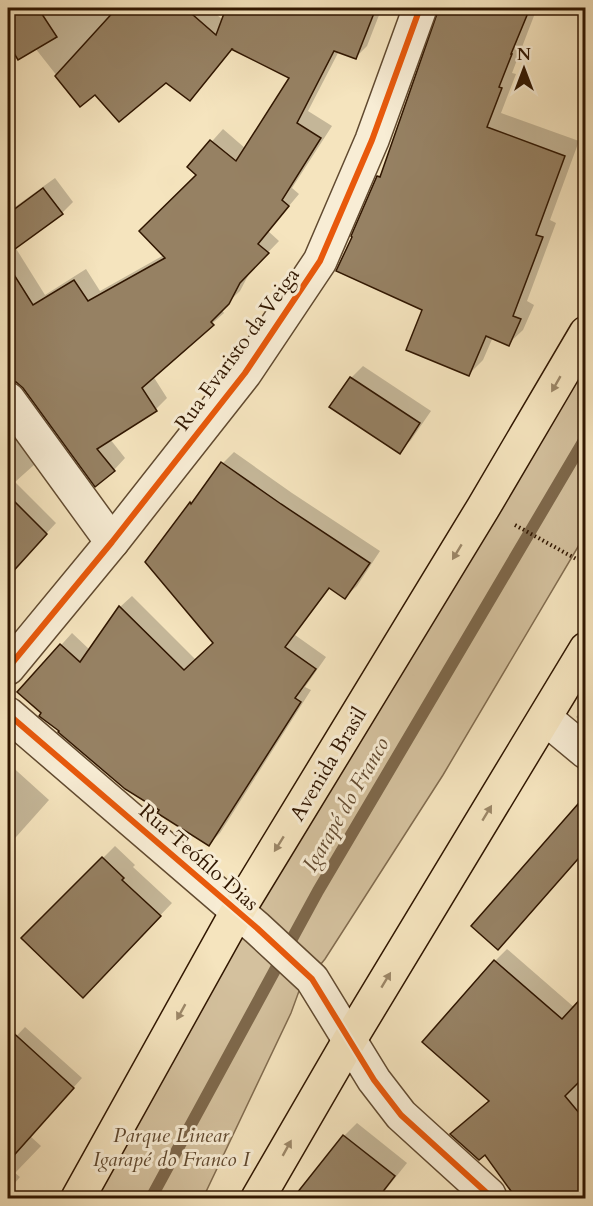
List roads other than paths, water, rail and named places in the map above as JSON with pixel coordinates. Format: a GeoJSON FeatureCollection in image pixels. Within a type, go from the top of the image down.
{"type":"FeatureCollection","features":[{"type":"Feature","properties":{"kind":"highway","name":"Avenida Brasil"},"geometry":{"type":"LineString","coordinates":[[78,1198],[247,920],[585,333]]}},
{"type":"Feature","properties":{"kind":"highway"},"geometry":{"type":"LineString","coordinates":[[258,1198],[349,1041],[585,649]]}},
{"type":"Feature","properties":{"kind":"street","name":"Rua Evaristo da Veiga"},"geometry":{"type":"LineString","coordinates":[[8,668],[112,542],[245,373],[320,261],[372,140],[420,8]]}},
{"type":"Feature","properties":{"kind":"street"},"geometry":{"type":"LineString","coordinates":[[8,399],[112,542]]}},
{"type":"Feature","properties":{"kind":"street","name":"Rua Teófilo Dias"},"geometry":{"type":"LineString","coordinates":[[8,714],[312,979],[374,1080],[401,1115],[490,1198]]}},
{"type":"Feature","properties":{"kind":"street"},"geometry":{"type":"LineString","coordinates":[[545,718],[585,752]]}},
{"type":"Feature","properties":{"kind":"waterway","name":"Igarapé do Franco"},"geometry":{"type":"LineString","coordinates":[[151,1198],[318,891],[586,437]]}},
{"type":"Feature","properties":{"kind":"park label","name":"Parque Linear Igarapé do Franco I"},"geometry":{"type":"Point","coordinates":[171,1147]}}]}
